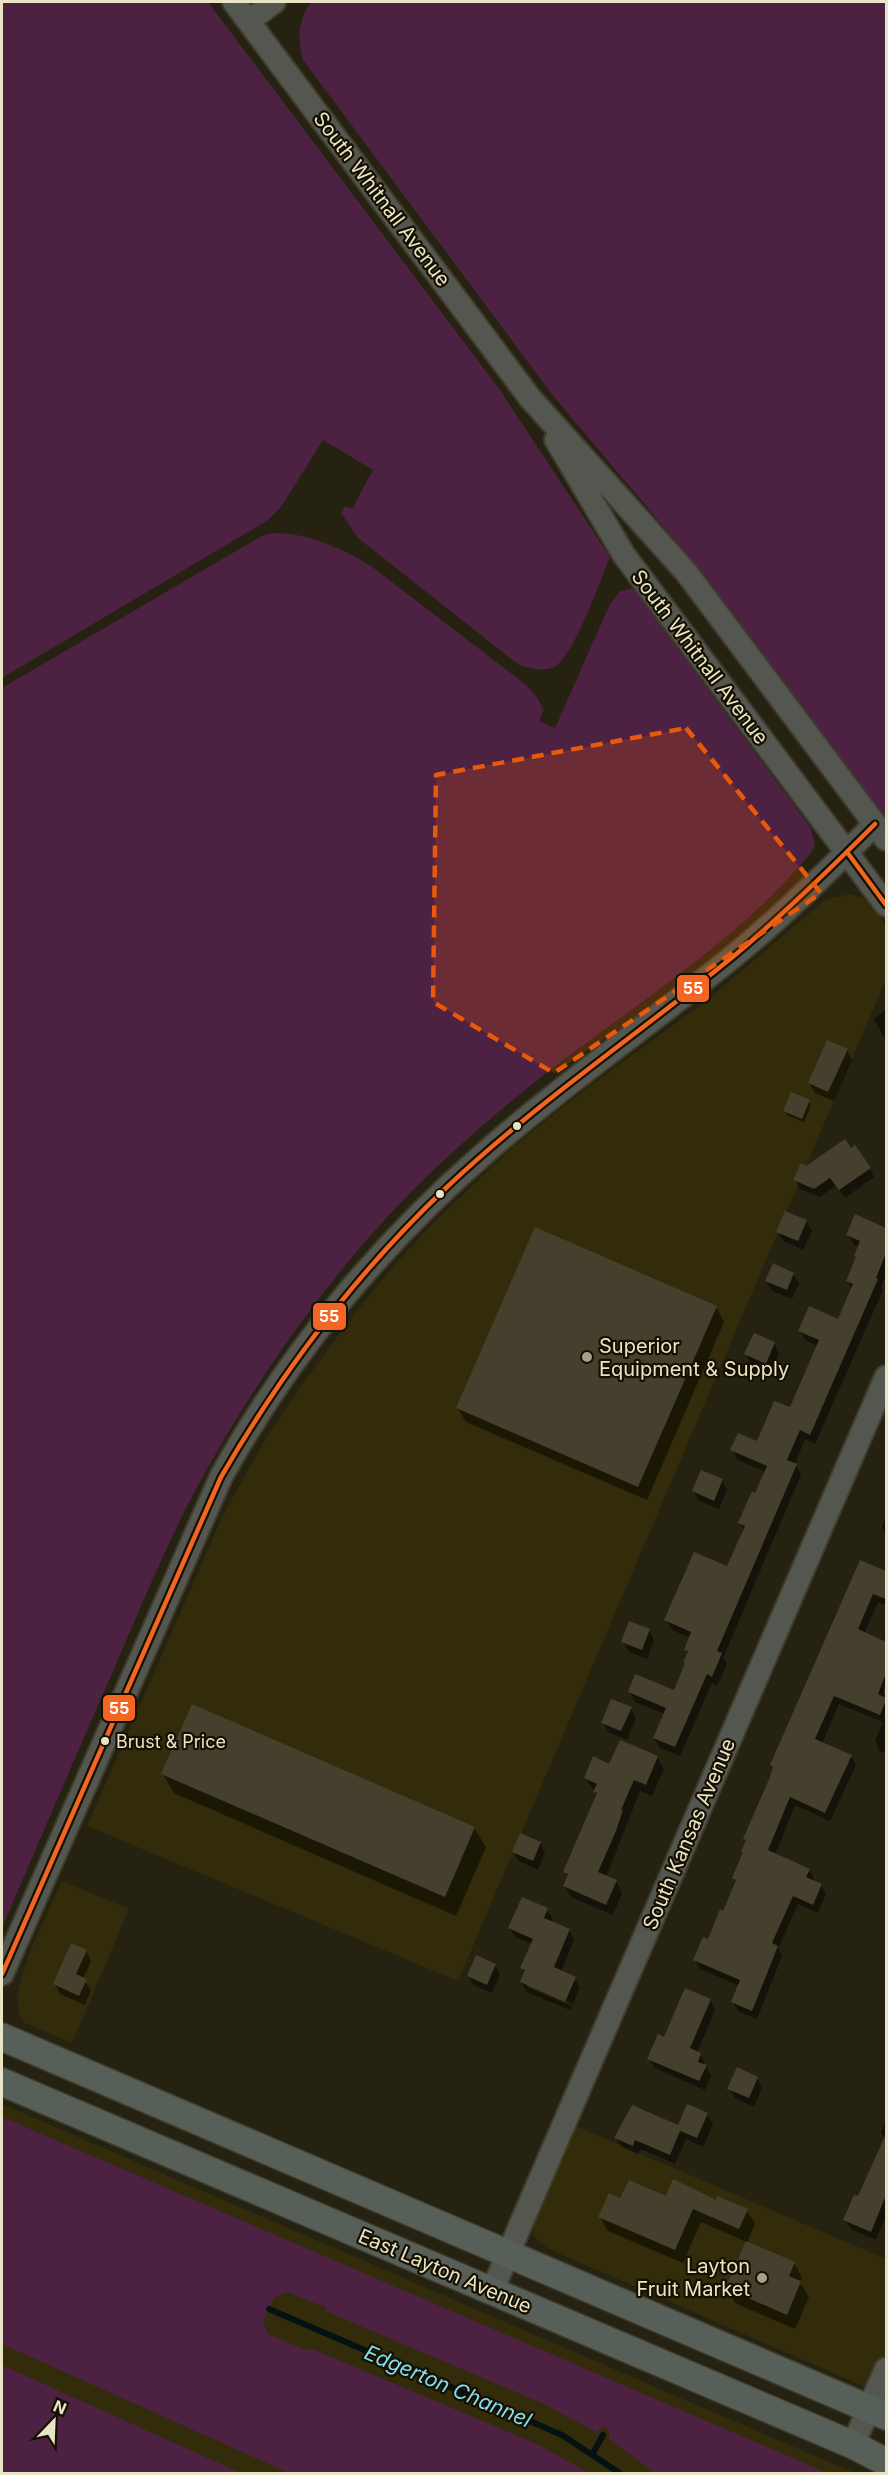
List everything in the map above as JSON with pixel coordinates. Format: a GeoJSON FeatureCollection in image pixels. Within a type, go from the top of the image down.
{"type":"FeatureCollection","features":[{"type":"Feature","properties":{"kind":"main road","name":"East Layton Avenue"},"geometry":{"type":"LineString","coordinates":[[2,2037],[878,2412]]}},
{"type":"Feature","properties":{"kind":"main road","name":"East Layton Avenue"},"geometry":{"type":"LineString","coordinates":[[2,2082],[853,2445],[886,2462]]}},
{"type":"Feature","properties":{"kind":"street","name":"South Whitnall Avenue"},"geometry":{"type":"LineString","coordinates":[[234,2],[530,398],[686,572],[881,831]]}},
{"type":"Feature","properties":{"kind":"street"},"geometry":{"type":"LineString","coordinates":[[249,21],[274,2]]}},
{"type":"Feature","properties":{"kind":"street","name":"South Whitnall Avenue"},"geometry":{"type":"LineString","coordinates":[[530,398],[624,555],[886,905]]}},
{"type":"Feature","properties":{"kind":"street"},"geometry":{"type":"LineString","coordinates":[[2,1974],[221,1477],[282,1378],[390,1244],[465,1171],[590,1067],[735,955],[847,852],[881,831]]}},
{"type":"Feature","properties":{"kind":"street","name":"South Kansas Avenue"},"geometry":{"type":"LineString","coordinates":[[492,2290],[886,1377]]}},
{"type":"Feature","properties":{"kind":"street"},"geometry":{"type":"LineString","coordinates":[[853,2445],[878,2412],[886,2369]]}},
{"type":"Feature","properties":{"kind":"highlighted area"},"geometry":{"type":"Polygon","coordinates":[[[686,728],[821,893],[554,1073],[433,1002],[436,775],[686,728]]]}},
{"type":"Feature","properties":{"kind":"shaded area"},"geometry":{"type":"Polygon","coordinates":[[[2,2],[208,2],[500,390],[610,557],[579,632],[563,659],[556,666],[542,670],[519,665],[358,538],[341,513],[345,506],[352,509],[373,470],[323,440],[281,507],[268,520],[2,678],[2,2]]]}},
{"type":"Feature","properties":{"kind":"shaded area"},"geometry":{"type":"Polygon","coordinates":[[[311,2],[886,2],[886,819],[701,571],[554,397],[303,60],[300,44],[301,22],[311,2]]]}},
{"type":"Feature","properties":{"kind":"shaded area"},"geometry":{"type":"Polygon","coordinates":[[[272,533],[298,535],[323,542],[371,566],[525,684],[536,696],[544,710],[539,721],[555,728],[610,604],[619,592],[633,588],[811,828],[815,845],[811,853],[781,886],[716,945],[541,1077],[443,1161],[383,1222],[302,1320],[254,1390],[185,1511],[150,1586],[2,1928],[2,688],[260,537],[272,533]]]}},
{"type":"Feature","properties":{"kind":"shaded area"},"geometry":{"type":"Polygon","coordinates":[[[850,894],[868,900],[886,926],[886,979],[458,1981],[87,1826],[223,1515],[265,1440],[301,1386],[352,1317],[397,1262],[437,1219],[513,1147],[583,1091],[706,1001],[825,900],[850,894]]]}},
{"type":"Feature","properties":{"kind":"shaded area"},"geometry":{"type":"Polygon","coordinates":[[[62,1881],[129,1909],[72,2043],[25,2023],[20,2016],[17,1999],[31,1949],[62,1881]]]}},
{"type":"Feature","properties":{"kind":"shaded area"},"geometry":{"type":"Polygon","coordinates":[[[2,2104],[683,2399],[855,2473],[2,2473],[2,2104]]]}},
{"type":"Feature","properties":{"kind":"shaded area"},"geometry":{"type":"Polygon","coordinates":[[[2,2117],[825,2473],[655,2473],[609,2439],[609,2430],[603,2427],[596,2432],[542,2403],[325,2311],[326,2308],[288,2292],[274,2297],[263,2322],[268,2334],[308,2351],[310,2348],[537,2444],[589,2473],[289,2473],[2,2344],[2,2117]]]}},
{"type":"Feature","properties":{"kind":"shaded area"},"geometry":{"type":"Polygon","coordinates":[[[573,2125],[886,2259],[886,2396],[549,2249],[540,2242],[534,2236],[532,2227],[573,2125]]]}},
{"type":"Feature","properties":{"kind":"shaded area"},"geometry":{"type":"Polygon","coordinates":[[[2,2365],[241,2473],[2,2473],[2,2365]]]}},
{"type":"Feature","properties":{"kind":"building"},"geometry":{"type":"Polygon","coordinates":[[[827,1040],[848,1049],[828,1092],[808,1083],[827,1040]]]}},
{"type":"Feature","properties":{"kind":"building"},"geometry":{"type":"Polygon","coordinates":[[[791,1092],[810,1100],[802,1119],[783,1111],[791,1092]]]}},
{"type":"Feature","properties":{"kind":"building"},"geometry":{"type":"Polygon","coordinates":[[[845,1139],[851,1148],[855,1145],[871,1168],[839,1190],[830,1178],[814,1189],[793,1180],[801,1163],[806,1166],[845,1139]]]}},
{"type":"Feature","properties":{"kind":"building"},"geometry":{"type":"Polygon","coordinates":[[[785,1211],[807,1220],[798,1241],[776,1232],[785,1211]]]}},
{"type":"Feature","properties":{"kind":"building"},"geometry":{"type":"Polygon","coordinates":[[[855,1214],[886,1228],[886,1253],[876,1278],[878,1279],[810,1435],[800,1430],[787,1460],[797,1464],[717,1651],[722,1653],[712,1677],[707,1674],[675,1747],[653,1738],[666,1708],[628,1692],[635,1674],[674,1690],[685,1663],[683,1663],[688,1651],[684,1650],[691,1632],[664,1620],[694,1552],[727,1566],[745,1526],[738,1523],[752,1491],[755,1493],[767,1466],[730,1450],[738,1433],[757,1441],[774,1401],[790,1407],[819,1340],[798,1331],[809,1306],[838,1319],[853,1284],[846,1281],[860,1241],[846,1235],[855,1214]]]}},
{"type":"Feature","properties":{"kind":"building","name":"Superior Equipment & Supply"},"geometry":{"type":"Polygon","coordinates":[[[535,1227],[717,1306],[638,1487],[456,1408],[535,1227]]]}},
{"type":"Feature","properties":{"kind":"building"},"geometry":{"type":"Polygon","coordinates":[[[773,1263],[794,1273],[787,1290],[765,1281],[773,1263]]]}},
{"type":"Feature","properties":{"kind":"building"},"geometry":{"type":"Polygon","coordinates":[[[754,1333],[775,1342],[766,1364],[744,1354],[754,1333]]]}},
{"type":"Feature","properties":{"kind":"building"},"geometry":{"type":"Polygon","coordinates":[[[701,1470],[723,1479],[714,1501],[692,1491],[701,1470]]]}},
{"type":"Feature","properties":{"kind":"building"},"geometry":{"type":"Polygon","coordinates":[[[860,1560],[886,1571],[886,1599],[873,1594],[858,1629],[886,1642],[886,1673],[878,1694],[886,1700],[880,1715],[834,1696],[815,1739],[852,1755],[825,1813],[790,1797],[768,1850],[810,1869],[806,1877],[822,1884],[813,1905],[793,1896],[772,1943],[778,1946],[752,2011],[731,2002],[740,1980],[693,1960],[703,1937],[708,1939],[720,1909],[723,1911],[736,1880],[732,1878],[743,1852],[741,1852],[746,1840],[743,1839],[770,1777],[773,1767],[770,1765],[860,1560]]]}},
{"type":"Feature","properties":{"kind":"building"},"geometry":{"type":"Polygon","coordinates":[[[629,1621],[650,1629],[642,1650],[621,1642],[629,1621]]]}},
{"type":"Feature","properties":{"kind":"building"},"geometry":{"type":"Polygon","coordinates":[[[611,1699],[632,1707],[621,1731],[601,1723],[611,1699]]]}},
{"type":"Feature","properties":{"kind":"building"},"geometry":{"type":"Polygon","coordinates":[[[192,1704],[475,1827],[445,1897],[161,1774],[192,1704]]]}},
{"type":"Feature","properties":{"kind":"building"},"geometry":{"type":"Polygon","coordinates":[[[620,1740],[658,1756],[646,1785],[634,1780],[621,1810],[623,1810],[616,1831],[598,1872],[617,1880],[606,1905],[563,1886],[568,1874],[563,1872],[597,1793],[593,1792],[597,1784],[584,1778],[593,1756],[609,1764],[620,1740]]]}},
{"type":"Feature","properties":{"kind":"building"},"geometry":{"type":"Polygon","coordinates":[[[520,1833],[541,1842],[533,1861],[512,1852],[520,1833]]]}},
{"type":"Feature","properties":{"kind":"building"},"geometry":{"type":"Polygon","coordinates":[[[522,1897],[548,1908],[544,1918],[570,1929],[554,1967],[576,1977],[565,2002],[520,1982],[525,1970],[520,1968],[533,1939],[508,1928],[522,1897]]]}},
{"type":"Feature","properties":{"kind":"building"},"geometry":{"type":"Polygon","coordinates":[[[71,1943],[87,1950],[76,1974],[87,1979],[79,1996],[53,1984],[71,1943]]]}},
{"type":"Feature","properties":{"kind":"building"},"geometry":{"type":"Polygon","coordinates":[[[476,1955],[496,1964],[487,1985],[467,1976],[476,1955]]]}},
{"type":"Feature","properties":{"kind":"building"},"geometry":{"type":"Polygon","coordinates":[[[685,1988],[711,1999],[690,2048],[701,2053],[698,2062],[707,2065],[699,2081],[647,2059],[658,2034],[664,2037],[685,1988]]]}},
{"type":"Feature","properties":{"kind":"building"},"geometry":{"type":"Polygon","coordinates":[[[737,2067],[758,2077],[749,2098],[727,2089],[737,2067]]]}},
{"type":"Feature","properties":{"kind":"building"},"geometry":{"type":"Polygon","coordinates":[[[687,2104],[708,2113],[697,2138],[680,2131],[670,2155],[635,2140],[633,2146],[614,2138],[632,2105],[678,2125],[687,2104]]]}},
{"type":"Feature","properties":{"kind":"building"},"geometry":{"type":"Polygon","coordinates":[[[886,2134],[886,2195],[871,2232],[843,2220],[854,2195],[858,2196],[886,2134]]]}},
{"type":"Feature","properties":{"kind":"building"},"geometry":{"type":"Polygon","coordinates":[[[673,2179],[716,2200],[717,2196],[748,2209],[739,2229],[693,2209],[675,2250],[598,2217],[609,2193],[620,2198],[629,2180],[666,2196],[673,2179]]]}},
{"type":"Feature","properties":{"kind":"building","name":"Layton Fruit Market"},"geometry":{"type":"Polygon","coordinates":[[[746,2241],[795,2262],[789,2276],[801,2281],[787,2315],[725,2288],[746,2241]]]}},
{"type":"Feature","properties":{"kind":"waterway","name":"Edgerton Channel"},"geometry":{"type":"LineString","coordinates":[[269,2309],[562,2435],[621,2474]]}},
{"type":"Feature","properties":{"kind":"waterway"},"geometry":{"type":"LineString","coordinates":[[593,2453],[603,2435]]}},
{"type":"Feature","properties":{"kind":"transit line","name":"55"},"geometry":{"type":"LineString","coordinates":[[2,1974],[221,1477],[270,1398],[324,1324],[382,1253],[414,1219],[481,1156],[735,955],[771,924],[875,824]]}},
{"type":"Feature","properties":{"kind":"transit line","name":"55"},"geometry":{"type":"LineString","coordinates":[[847,852],[886,905]]}},
{"type":"Feature","properties":{"kind":"place","name":"Superior Equipment & Supply"},"geometry":{"type":"Point","coordinates":[587,1357]}},
{"type":"Feature","properties":{"kind":"place","name":"Brust & Price"},"geometry":{"type":"Point","coordinates":[105,1741]}},
{"type":"Feature","properties":{"kind":"place","name":"Layton Fruit Market"},"geometry":{"type":"Point","coordinates":[762,2278]}}]}
